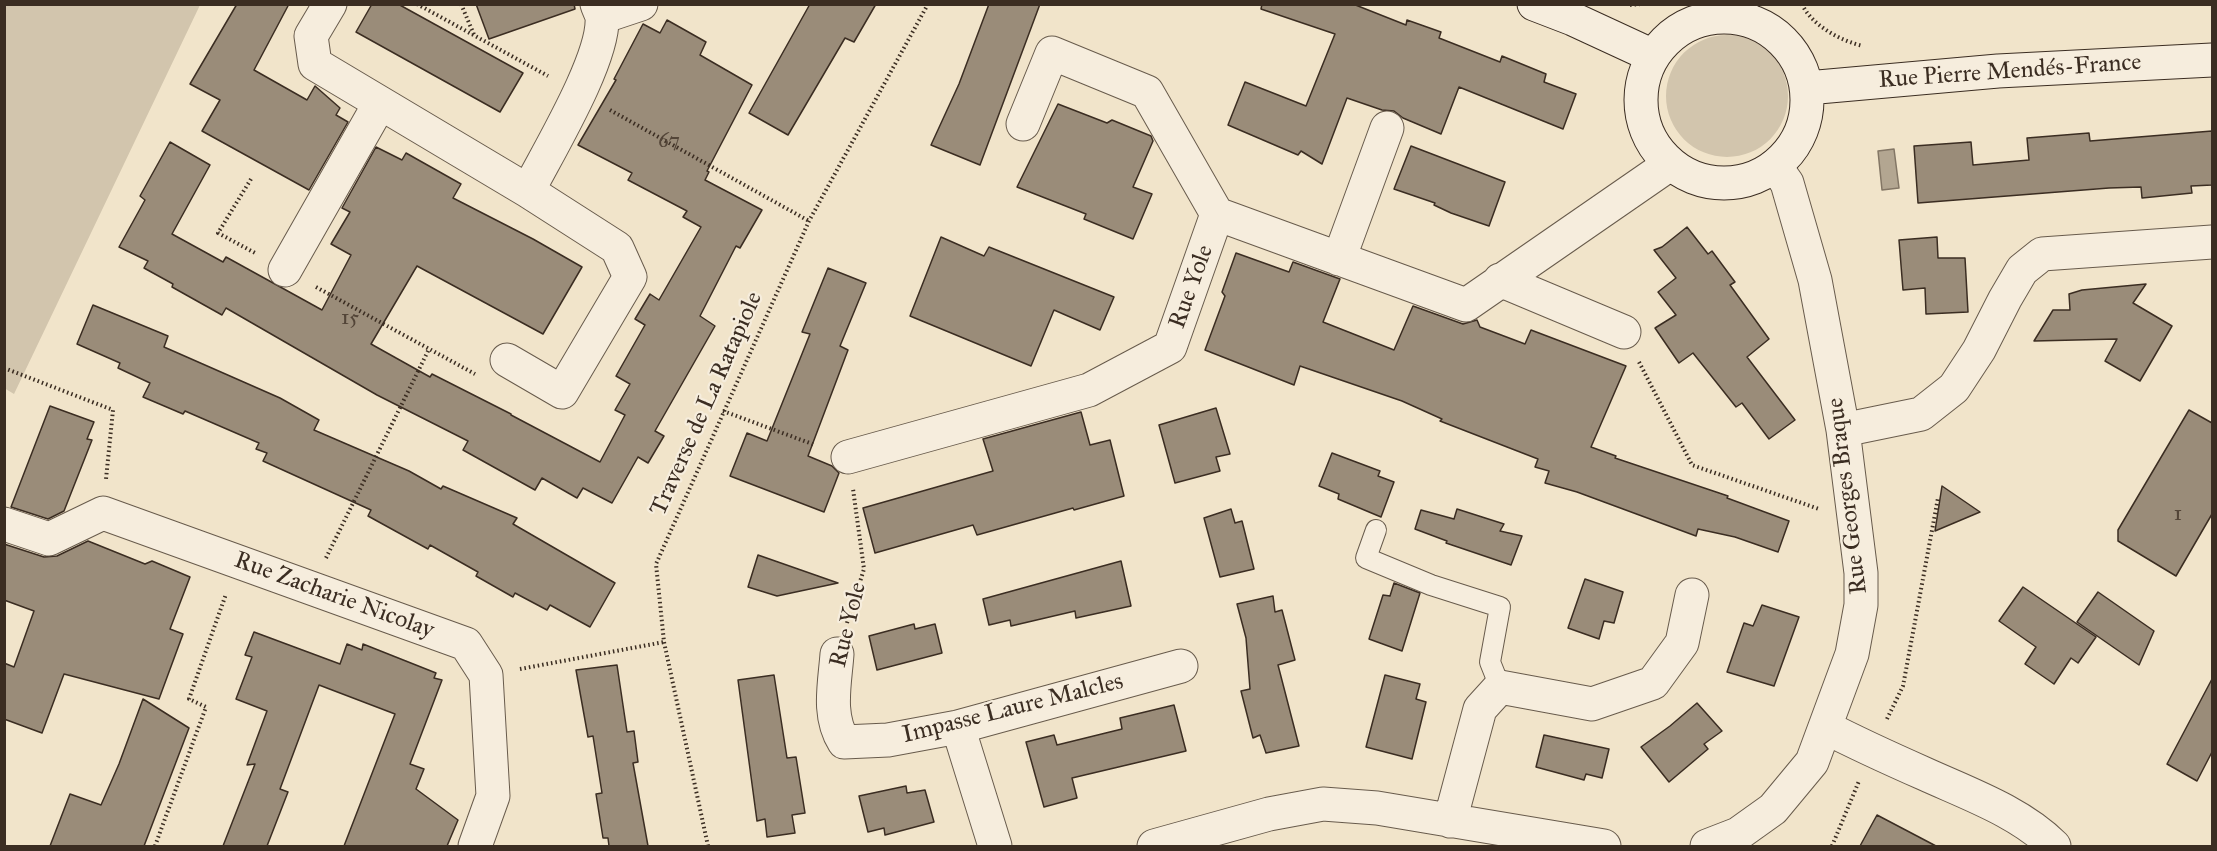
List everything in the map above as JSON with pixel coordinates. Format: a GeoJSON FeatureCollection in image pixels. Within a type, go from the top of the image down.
{"type":"FeatureCollection","features":[{"type":"Feature","properties":{"kind":"street"},"geometry":{"type":"LineString","coordinates":[[330,4],[311,36],[315,64],[528,191],[617,248],[630,278],[562,392],[507,360]]}},
{"type":"Feature","properties":{"kind":"street"},"geometry":{"type":"LineString","coordinates":[[528,191],[578,93],[597,46],[599,11],[641,4]]}},
{"type":"Feature","properties":{"kind":"street"},"geometry":{"type":"LineString","coordinates":[[1534,4],[1573,19],[1653,56]]}},
{"type":"Feature","properties":{"kind":"street"},"geometry":{"type":"LineString","coordinates":[[1741,11],[1785,43],[1799,64],[1807,88],[1807,111],[1802,132],[1791,151],[1774,166],[1755,178],[1733,183],[1711,182],[1689,176],[1670,164],[1655,146],[1644,125],[1641,101],[1644,78],[1653,56],[1670,37],[1691,24],[1741,11]]}},
{"type":"Feature","properties":{"kind":"street"},"geometry":{"type":"LineString","coordinates":[[1023,124],[1052,53],[1147,92],[1217,214]]}},
{"type":"Feature","properties":{"kind":"street","name":"Rue Pierre Mendés-France"},"geometry":{"type":"LineString","coordinates":[[1807,88],[1998,71],[2212,60]]}},
{"type":"Feature","properties":{"kind":"street"},"geometry":{"type":"LineString","coordinates":[[285,270],[381,103]]}},
{"type":"Feature","properties":{"kind":"street"},"geometry":{"type":"LineString","coordinates":[[1340,259],[1387,128]]}},
{"type":"Feature","properties":{"kind":"street","name":"Rue Yole"},"geometry":{"type":"LineString","coordinates":[[848,457],[1089,390],[1170,347],[1217,214],[1466,305],[1670,164]]}},
{"type":"Feature","properties":{"kind":"street","name":"Rue Georges Braque"},"geometry":{"type":"LineString","coordinates":[[1707,846],[1737,834],[1773,809],[1812,762],[1852,654],[1861,605],[1861,573],[1843,429],[1815,280],[1787,183],[1774,166]]}},
{"type":"Feature","properties":{"kind":"street"},"geometry":{"type":"LineString","coordinates":[[1843,429],[1921,414],[1954,388],[1978,350],[2022,270],[2042,254],[2212,242]]}},
{"type":"Feature","properties":{"kind":"street"},"geometry":{"type":"LineString","coordinates":[[1500,280],[1624,332]]}},
{"type":"Feature","properties":{"kind":"street"},"geometry":{"type":"LineString","coordinates":[[4,524],[49,539],[103,513]]}},
{"type":"Feature","properties":{"kind":"street","name":"Rue Zacharie Nicolay"},"geometry":{"type":"LineString","coordinates":[[103,513],[466,644],[486,675],[494,796],[476,846]]}},
{"type":"Feature","properties":{"kind":"street"},"geometry":{"type":"LineString","coordinates":[[1450,821],[1480,709],[1500,687],[1592,704],[1653,683],[1682,643],[1692,595]]}},
{"type":"Feature","properties":{"kind":"street","name":"Rue Yole"},"geometry":{"type":"LineString","coordinates":[[837,654],[832,709],[838,734],[844,742]]}},
{"type":"Feature","properties":{"kind":"street","name":"Impasse Laure Malcles"},"geometry":{"type":"LineString","coordinates":[[844,742],[888,740],[958,727],[1181,666]]}},
{"type":"Feature","properties":{"kind":"street"},"geometry":{"type":"LineString","coordinates":[[958,727],[995,846]]}},
{"type":"Feature","properties":{"kind":"street"},"geometry":{"type":"LineString","coordinates":[[1825,727],[1872,751],[1981,799],[2039,832],[2054,846]]}},
{"type":"Feature","properties":{"kind":"street"},"geometry":{"type":"LineString","coordinates":[[1154,846],[1269,814],[1323,804],[1377,808],[1604,846]]}},
{"type":"Feature","properties":{"kind":"lane"},"geometry":{"type":"LineString","coordinates":[[1377,530],[1366,558],[1431,585],[1500,607],[1490,662],[1500,687]]}},
{"type":"Feature","properties":{"kind":"path"},"geometry":{"type":"LineString","coordinates":[[417,4],[808,221]]}},
{"type":"Feature","properties":{"kind":"path"},"geometry":{"type":"LineString","coordinates":[[461,4],[475,37]]}},
{"type":"Feature","properties":{"kind":"path","name":"Traverse de La Ratapiole"},"geometry":{"type":"LineString","coordinates":[[708,846],[664,642],[656,564],[808,221],[928,4]]}},
{"type":"Feature","properties":{"kind":"path"},"geometry":{"type":"LineString","coordinates":[[1629,4],[1634,6],[1641,4]]}},
{"type":"Feature","properties":{"kind":"path"},"geometry":{"type":"LineString","coordinates":[[250,179],[218,233],[494,384],[507,360]]}},
{"type":"Feature","properties":{"kind":"path"},"geometry":{"type":"LineString","coordinates":[[1624,332],[1692,465],[1855,522]]}},
{"type":"Feature","properties":{"kind":"path"},"geometry":{"type":"LineString","coordinates":[[311,588],[429,349]]}},
{"type":"Feature","properties":{"kind":"path"},"geometry":{"type":"LineString","coordinates":[[4,368],[113,410],[103,513]]}},
{"type":"Feature","properties":{"kind":"path"},"geometry":{"type":"LineString","coordinates":[[723,411],[848,457]]}},
{"type":"Feature","properties":{"kind":"path","name":"Rue Yole"},"geometry":{"type":"LineString","coordinates":[[837,654],[864,569],[848,457]]}},
{"type":"Feature","properties":{"kind":"path"},"geometry":{"type":"LineString","coordinates":[[1832,846],[1872,751],[1903,686],[1938,498]]}},
{"type":"Feature","properties":{"kind":"path"},"geometry":{"type":"LineString","coordinates":[[155,846],[206,707],[189,699],[238,562]]}},
{"type":"Feature","properties":{"kind":"path"},"geometry":{"type":"LineString","coordinates":[[486,675],[664,642]]}},
{"type":"Feature","properties":{"kind":"shaded area"},"geometry":{"type":"Polygon","coordinates":[[[4,5],[200,5],[14,394],[4,388],[4,5]]]}},
{"type":"Feature","properties":{"kind":"shaded area"},"geometry":{"type":"Polygon","coordinates":[[[1727,35],[1750,39],[1770,53],[1784,73],[1788,96],[1784,119],[1770,139],[1750,153],[1727,157],[1704,153],[1684,139],[1670,119],[1666,96],[1670,73],[1684,53],[1704,39],[1727,35]]]}},
{"type":"Feature","properties":{"kind":"shaded area"},"geometry":{"type":"Polygon","coordinates":[[[1894,149],[1899,188],[1882,190],[1878,151],[1894,149]]]}},
{"type":"Feature","properties":{"kind":"building"},"geometry":{"type":"Polygon","coordinates":[[[237,4],[289,4],[254,70],[307,100],[315,86],[340,108],[336,115],[348,122],[309,190],[202,131],[220,100],[190,84],[237,4]]]}},
{"type":"Feature","properties":{"kind":"building"},"geometry":{"type":"Polygon","coordinates":[[[372,4],[398,4],[523,73],[500,112],[356,32],[372,4]]]}},
{"type":"Feature","properties":{"kind":"building"},"geometry":{"type":"Polygon","coordinates":[[[476,4],[574,4],[575,9],[489,39],[476,4]]]}},
{"type":"Feature","properties":{"kind":"building"},"geometry":{"type":"Polygon","coordinates":[[[810,4],[876,4],[854,42],[845,38],[788,135],[749,113],[810,4]]]}},
{"type":"Feature","properties":{"kind":"building"},"geometry":{"type":"Polygon","coordinates":[[[989,4],[1040,4],[980,165],[931,145],[959,84],[989,4]]]}},
{"type":"Feature","properties":{"kind":"building"},"geometry":{"type":"Polygon","coordinates":[[[1262,4],[1353,4],[1406,25],[1407,20],[1441,32],[1439,38],[1500,62],[1502,56],[1546,74],[1544,82],[1576,94],[1563,129],[1459,87],[1441,134],[1403,118],[1394,111],[1382,110],[1347,98],[1322,164],[1301,151],[1298,155],[1228,125],[1245,82],[1306,106],[1335,34],[1261,9],[1262,4]]]}},
{"type":"Feature","properties":{"kind":"building"},"geometry":{"type":"Polygon","coordinates":[[[667,20],[706,42],[700,55],[752,85],[707,171],[709,172],[705,180],[762,210],[740,248],[736,246],[700,316],[715,326],[655,431],[664,436],[648,463],[638,457],[612,503],[583,488],[577,498],[542,478],[535,490],[463,450],[468,441],[377,395],[226,308],[222,315],[172,287],[173,284],[144,268],[148,261],[119,247],[145,200],[140,196],[170,142],[210,165],[172,234],[223,262],[226,257],[322,310],[351,255],[331,244],[350,212],[342,208],[376,147],[402,160],[406,153],[461,184],[453,198],[582,267],[543,334],[417,266],[371,344],[430,377],[432,374],[600,462],[625,415],[615,410],[630,384],[616,376],[645,325],[635,319],[650,294],[659,300],[701,227],[683,217],[687,211],[628,180],[632,173],[578,145],[616,80],[614,79],[643,24],[660,33],[667,20]]]}},
{"type":"Feature","properties":{"kind":"building"},"geometry":{"type":"Polygon","coordinates":[[[1058,104],[1107,123],[1112,120],[1151,136],[1153,141],[1133,187],[1152,194],[1133,239],[1084,219],[1086,214],[1017,187],[1058,104]]]}},
{"type":"Feature","properties":{"kind":"building"},"geometry":{"type":"Polygon","coordinates":[[[2212,131],[2212,185],[2191,186],[2192,193],[2142,198],[2141,187],[2109,188],[1918,203],[1914,146],[1971,142],[1973,165],[2029,160],[2027,138],[2089,133],[2090,141],[2212,131]]]}},
{"type":"Feature","properties":{"kind":"building"},"geometry":{"type":"Polygon","coordinates":[[[1411,146],[1505,182],[1489,226],[1451,213],[1434,205],[1435,203],[1394,189],[1411,146]]]}},
{"type":"Feature","properties":{"kind":"building"},"geometry":{"type":"Polygon","coordinates":[[[1687,227],[1708,254],[1712,251],[1735,282],[1730,285],[1769,339],[1747,357],[1795,420],[1769,439],[1742,403],[1736,407],[1693,353],[1679,363],[1655,328],[1676,315],[1658,292],[1676,278],[1654,250],[1662,247],[1687,227]]]}},
{"type":"Feature","properties":{"kind":"building"},"geometry":{"type":"Polygon","coordinates":[[[941,237],[984,256],[989,247],[1114,297],[1100,330],[1054,310],[1031,366],[910,316],[941,237]]]}},
{"type":"Feature","properties":{"kind":"building"},"geometry":{"type":"Polygon","coordinates":[[[1937,237],[1938,258],[1965,258],[1968,312],[1926,314],[1925,288],[1903,290],[1899,240],[1937,237]]]}},
{"type":"Feature","properties":{"kind":"building"},"geometry":{"type":"Polygon","coordinates":[[[1236,253],[1289,272],[1293,262],[1340,279],[1323,322],[1394,350],[1413,306],[1463,324],[1477,320],[1480,327],[1525,344],[1531,330],[1626,366],[1591,447],[1616,456],[1615,458],[1728,496],[1727,498],[1789,521],[1778,552],[1735,537],[1698,529],[1696,536],[1577,492],[1545,483],[1549,471],[1535,467],[1538,459],[1440,421],[1442,419],[1402,401],[1300,366],[1294,385],[1205,350],[1225,296],[1222,292],[1236,253]]]}},
{"type":"Feature","properties":{"kind":"building"},"geometry":{"type":"Polygon","coordinates":[[[828,268],[866,283],[840,346],[848,350],[808,456],[832,466],[839,473],[824,512],[730,476],[747,433],[767,441],[810,334],[802,332],[828,268]]]}},
{"type":"Feature","properties":{"kind":"building"},"geometry":{"type":"Polygon","coordinates":[[[2146,284],[2133,303],[2172,326],[2140,381],[2105,361],[2117,339],[2034,341],[2053,310],[2070,310],[2069,294],[2082,290],[2146,284]]]}},
{"type":"Feature","properties":{"kind":"building"},"geometry":{"type":"Polygon","coordinates":[[[93,305],[168,336],[164,347],[280,398],[319,420],[314,430],[409,471],[441,489],[443,486],[517,518],[513,524],[615,583],[590,627],[550,605],[547,610],[515,593],[513,597],[476,576],[478,572],[430,545],[428,549],[368,516],[371,510],[263,461],[267,453],[256,449],[259,443],[185,411],[183,414],[143,397],[150,383],[118,368],[120,363],[77,344],[93,305]]]}},
{"type":"Feature","properties":{"kind":"building"},"geometry":{"type":"Polygon","coordinates":[[[50,406],[94,422],[87,439],[92,440],[64,511],[48,519],[11,507],[50,406]]]}},
{"type":"Feature","properties":{"kind":"building"},"geometry":{"type":"Polygon","coordinates":[[[1216,408],[1230,454],[1216,457],[1220,471],[1175,483],[1159,425],[1216,408]]]}},
{"type":"Feature","properties":{"kind":"building"},"geometry":{"type":"Polygon","coordinates":[[[2189,410],[2212,423],[2212,514],[2176,576],[2118,541],[2118,530],[2189,410]]]}},
{"type":"Feature","properties":{"kind":"building"},"geometry":{"type":"Polygon","coordinates":[[[1081,412],[1090,445],[1110,440],[1124,496],[977,535],[973,525],[875,553],[863,508],[993,471],[983,439],[1081,412]]]}},
{"type":"Feature","properties":{"kind":"building"},"geometry":{"type":"Polygon","coordinates":[[[1332,453],[1380,471],[1378,476],[1394,482],[1381,517],[1338,499],[1339,494],[1319,486],[1332,453]]]}},
{"type":"Feature","properties":{"kind":"building"},"geometry":{"type":"Polygon","coordinates":[[[1942,486],[1980,512],[1935,531],[1942,486]]]}},
{"type":"Feature","properties":{"kind":"building"},"geometry":{"type":"Polygon","coordinates":[[[1231,509],[1235,523],[1242,521],[1254,569],[1220,577],[1204,518],[1231,509]]]}},
{"type":"Feature","properties":{"kind":"building"},"geometry":{"type":"Polygon","coordinates":[[[1457,509],[1504,524],[1500,531],[1522,536],[1511,565],[1446,543],[1447,541],[1415,529],[1421,510],[1454,519],[1457,509]]]}},
{"type":"Feature","properties":{"kind":"building"},"geometry":{"type":"Polygon","coordinates":[[[88,541],[145,564],[152,561],[190,577],[170,629],[183,634],[159,699],[64,674],[42,733],[4,719],[4,663],[14,667],[34,611],[4,600],[4,544],[44,557],[57,556],[88,541]]]}},
{"type":"Feature","properties":{"kind":"building"},"geometry":{"type":"Polygon","coordinates":[[[758,555],[838,583],[777,596],[748,587],[758,555]]]}},
{"type":"Feature","properties":{"kind":"building"},"geometry":{"type":"Polygon","coordinates":[[[1121,561],[1131,606],[1076,618],[1075,611],[1011,626],[1010,620],[989,625],[983,599],[1121,561]]]}},
{"type":"Feature","properties":{"kind":"building"},"geometry":{"type":"Polygon","coordinates":[[[1585,579],[1623,592],[1614,623],[1604,621],[1599,639],[1568,628],[1585,579]]]}},
{"type":"Feature","properties":{"kind":"building"},"geometry":{"type":"Polygon","coordinates":[[[1394,583],[1420,593],[1402,651],[1369,639],[1383,595],[1390,596],[1394,583]]]}},
{"type":"Feature","properties":{"kind":"building"},"geometry":{"type":"Polygon","coordinates":[[[2023,587],[2096,637],[2078,663],[2071,658],[2054,684],[2025,664],[2036,647],[1999,621],[2023,587]]]}},
{"type":"Feature","properties":{"kind":"building"},"geometry":{"type":"Polygon","coordinates":[[[2098,592],[2154,631],[2139,665],[2077,622],[2098,592]]]}},
{"type":"Feature","properties":{"kind":"building"},"geometry":{"type":"Polygon","coordinates":[[[1273,596],[1275,612],[1282,610],[1295,660],[1278,665],[1299,746],[1266,753],[1260,735],[1253,738],[1241,691],[1250,689],[1246,638],[1237,604],[1273,596]]]}},
{"type":"Feature","properties":{"kind":"building"},"geometry":{"type":"Polygon","coordinates":[[[1762,605],[1799,617],[1774,686],[1727,672],[1744,623],[1753,626],[1762,605]]]}},
{"type":"Feature","properties":{"kind":"building"},"geometry":{"type":"Polygon","coordinates":[[[914,624],[915,629],[935,624],[942,653],[877,670],[869,636],[914,624]]]}},
{"type":"Feature","properties":{"kind":"building"},"geometry":{"type":"Polygon","coordinates":[[[254,632],[340,664],[347,644],[362,650],[363,644],[436,673],[434,678],[442,680],[410,764],[424,769],[416,789],[458,820],[447,846],[344,846],[395,714],[319,685],[280,789],[288,792],[267,846],[223,846],[255,764],[247,765],[267,711],[236,699],[252,657],[245,655],[254,632]]]}},
{"type":"Feature","properties":{"kind":"building"},"geometry":{"type":"Polygon","coordinates":[[[617,665],[627,732],[634,731],[638,762],[633,763],[648,846],[609,846],[608,838],[603,838],[596,794],[602,793],[593,736],[588,737],[576,670],[617,665]]]}},
{"type":"Feature","properties":{"kind":"building"},"geometry":{"type":"Polygon","coordinates":[[[774,675],[787,758],[796,757],[805,813],[792,815],[795,833],[767,837],[765,819],[757,821],[738,680],[774,675]]]}},
{"type":"Feature","properties":{"kind":"building"},"geometry":{"type":"Polygon","coordinates":[[[1385,675],[1420,684],[1416,699],[1426,702],[1412,759],[1366,747],[1385,675]]]}},
{"type":"Feature","properties":{"kind":"building"},"geometry":{"type":"Polygon","coordinates":[[[2212,679],[2212,752],[2197,781],[2167,764],[2212,679]]]}},
{"type":"Feature","properties":{"kind":"building"},"geometry":{"type":"Polygon","coordinates":[[[143,699],[189,728],[144,846],[50,846],[70,794],[101,805],[143,699]]]}},
{"type":"Feature","properties":{"kind":"building"},"geometry":{"type":"Polygon","coordinates":[[[1697,703],[1722,731],[1704,744],[1708,749],[1669,782],[1641,747],[1697,703]]]}},
{"type":"Feature","properties":{"kind":"building"},"geometry":{"type":"Polygon","coordinates":[[[1174,705],[1186,751],[1072,778],[1077,798],[1044,807],[1026,742],[1054,735],[1057,745],[1122,729],[1120,718],[1174,705]]]}},
{"type":"Feature","properties":{"kind":"building"},"geometry":{"type":"Polygon","coordinates":[[[1544,735],[1609,749],[1602,778],[1586,774],[1584,780],[1536,767],[1544,735]]]}},
{"type":"Feature","properties":{"kind":"building"},"geometry":{"type":"Polygon","coordinates":[[[906,786],[907,793],[925,790],[934,822],[885,835],[884,828],[868,832],[859,796],[906,786]]]}},
{"type":"Feature","properties":{"kind":"building"},"geometry":{"type":"Polygon","coordinates":[[[1877,815],[1936,846],[1860,846],[1877,815]]]}}]}
